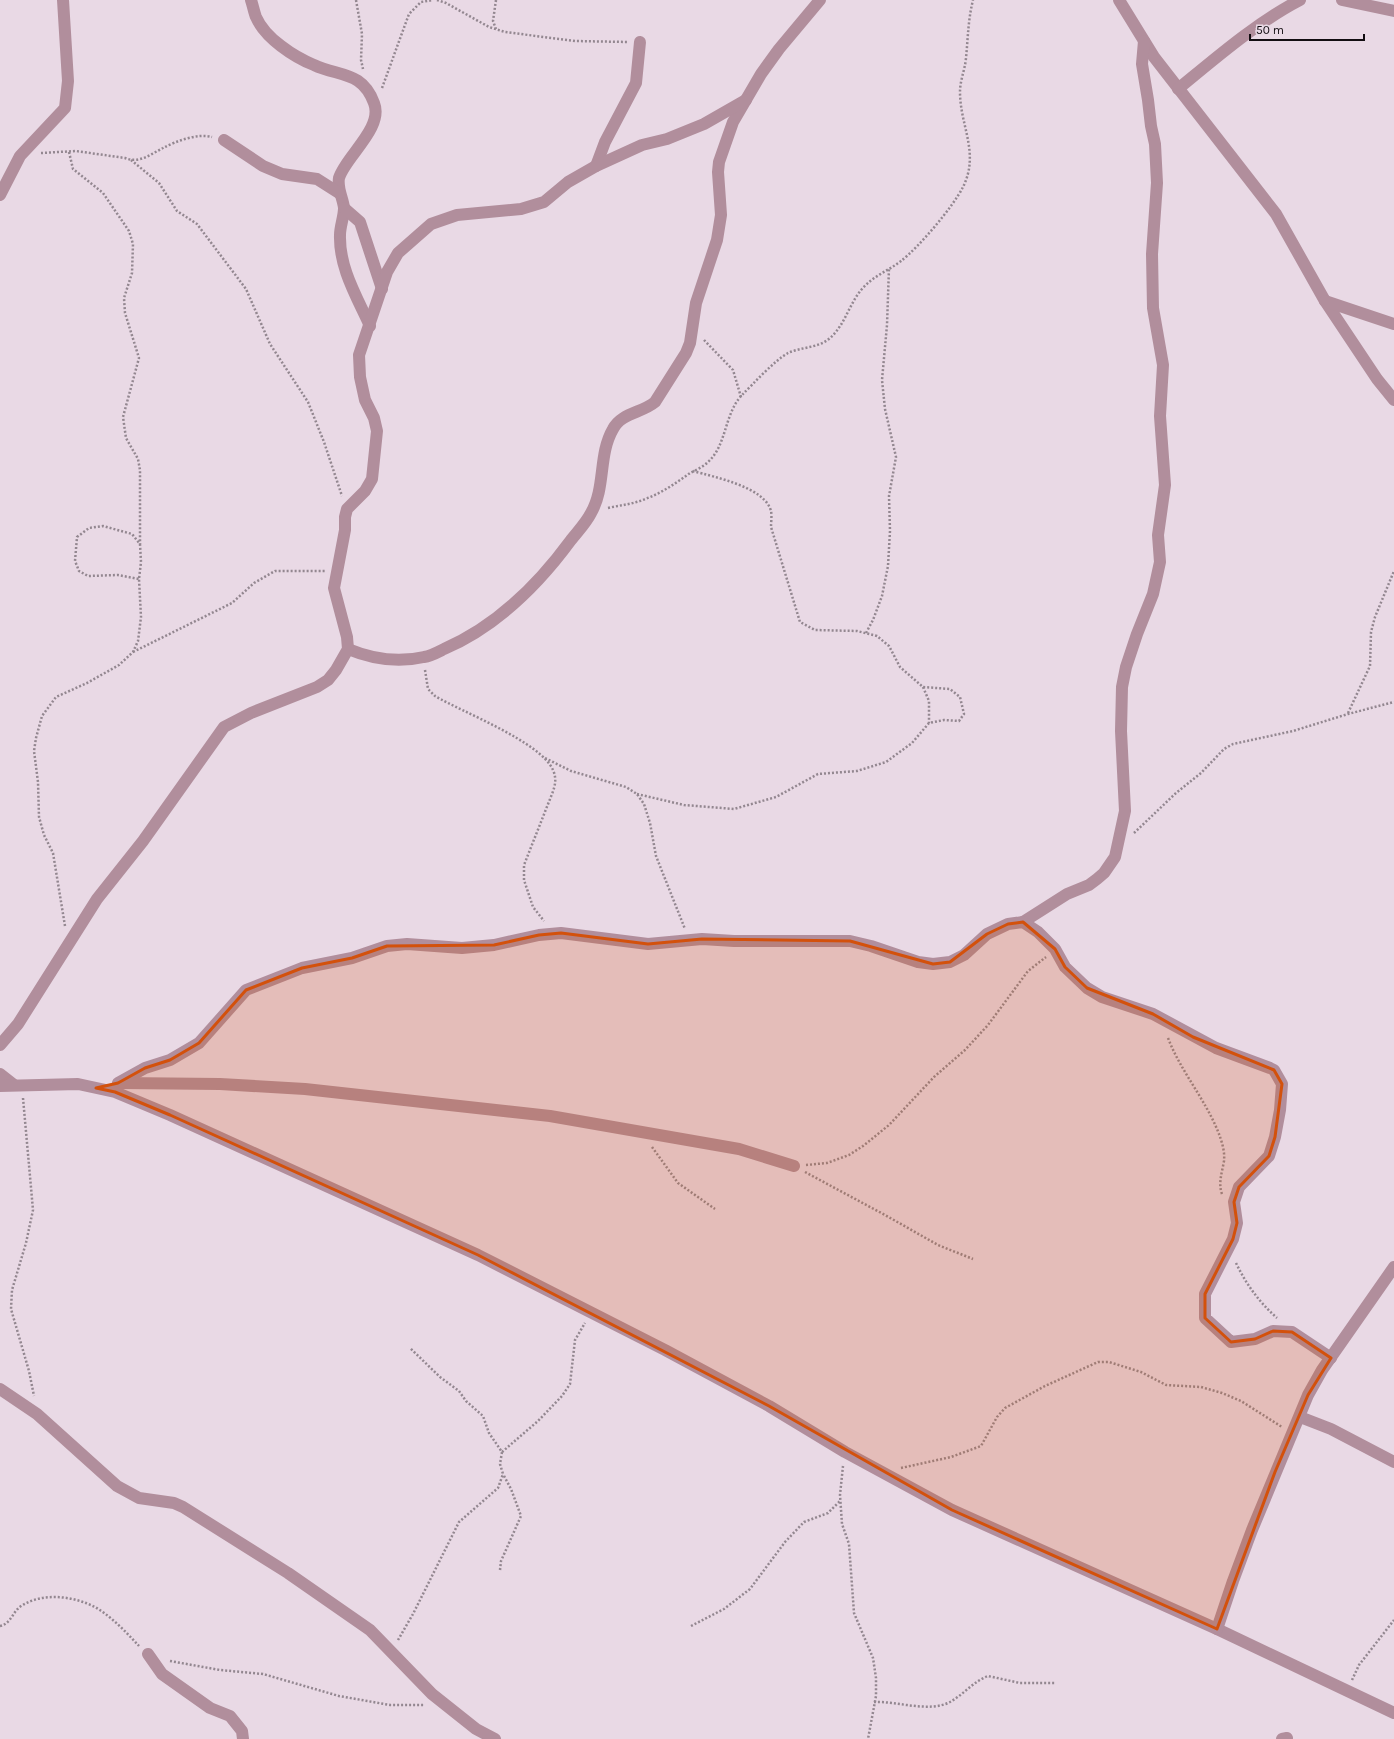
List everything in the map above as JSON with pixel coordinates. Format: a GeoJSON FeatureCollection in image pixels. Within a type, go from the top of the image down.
{"type":"FeatureCollection","features":[{"type":"Feature","properties":{"kind":"street"},"geometry":{"type":"LineString","coordinates":[[0,195],[20,156],[65,108],[68,97],[68,81],[63,0]]}},
{"type":"Feature","properties":{"kind":"street"},"geometry":{"type":"LineString","coordinates":[[251,0],[256,19],[271,37],[287,51],[314,66],[346,74],[368,88],[374,102],[374,121],[365,139],[339,178],[339,193],[344,208],[340,235],[344,272],[370,326]]}},
{"type":"Feature","properties":{"kind":"street"},"geometry":{"type":"LineString","coordinates":[[348,649],[377,659],[398,660],[426,657],[477,633],[520,598],[562,552],[591,514],[598,496],[605,449],[613,428],[619,420],[649,407],[655,402],[686,353],[693,326],[696,303],[717,240],[720,226],[719,162],[733,122],[779,49],[820,0]]}},
{"type":"Feature","properties":{"kind":"street"},"geometry":{"type":"LineString","coordinates":[[1119,0],[1144,41],[1178,89],[1276,214],[1325,301],[1377,379],[1394,400]]}},
{"type":"Feature","properties":{"kind":"street"},"geometry":{"type":"LineString","coordinates":[[1178,89],[1247,34],[1284,8],[1300,0]]}},
{"type":"Feature","properties":{"kind":"street"},"geometry":{"type":"LineString","coordinates":[[1342,0],[1394,11]]}},
{"type":"Feature","properties":{"kind":"street"},"geometry":{"type":"LineString","coordinates":[[118,1083],[145,1068],[170,1060],[199,1043],[246,990],[302,968],[352,958],[387,946],[407,944],[462,948],[494,945],[539,935],[561,933],[648,944],[691,940],[850,941],[871,946],[918,962],[933,964],[950,962],[964,954],[987,934],[1008,924],[1023,922],[1067,894],[1089,885],[1104,873],[1115,857],[1125,810],[1121,731],[1122,688],[1126,667],[1153,594],[1160,562],[1158,535],[1165,485],[1160,416],[1163,365],[1153,308],[1152,254],[1157,183],[1155,144],[1142,64],[1144,41]]}},
{"type":"Feature","properties":{"kind":"street"},"geometry":{"type":"LineString","coordinates":[[596,166],[605,142],[636,83],[640,42]]}},
{"type":"Feature","properties":{"kind":"street"},"geometry":{"type":"LineString","coordinates":[[0,1045],[18,1024],[97,898],[143,841],[224,727],[251,713],[317,687],[328,680],[336,670],[348,649],[347,637],[334,588],[339,567],[347,509],[365,491],[372,479],[377,431],[360,377],[359,354],[370,326],[387,272],[398,253],[431,224],[457,215],[521,209],[544,202],[568,182],[596,166],[642,145],[667,139],[704,124],[746,100]]}},
{"type":"Feature","properties":{"kind":"street"},"geometry":{"type":"LineString","coordinates":[[224,140],[263,166],[282,174],[317,179],[339,193]]}},
{"type":"Feature","properties":{"kind":"street"},"geometry":{"type":"LineString","coordinates":[[344,208],[360,222],[382,289]]}},
{"type":"Feature","properties":{"kind":"street"},"geometry":{"type":"LineString","coordinates":[[1325,301],[1394,324]]}},
{"type":"Feature","properties":{"kind":"street"},"geometry":{"type":"LineString","coordinates":[[1023,922],[1038,932],[1055,949],[1065,967],[1087,988],[1102,997],[1133,1006],[1162,1018],[1193,1037],[1216,1048],[1274,1070],[1282,1084],[1280,1110],[1275,1137],[1269,1156],[1239,1187],[1236,1194],[1234,1202],[1237,1223],[1233,1240],[1205,1294],[1205,1318],[1231,1342],[1255,1339],[1273,1331],[1292,1332],[1331,1358]]}},
{"type":"Feature","properties":{"kind":"street"},"geometry":{"type":"LineString","coordinates":[[0,1074],[18,1085]]}},
{"type":"Feature","properties":{"kind":"street"},"geometry":{"type":"LineString","coordinates":[[96,1088],[118,1083],[220,1084],[305,1089],[550,1116],[739,1149],[794,1166]]}},
{"type":"Feature","properties":{"kind":"street"},"geometry":{"type":"LineString","coordinates":[[0,1086],[78,1084],[115,1092],[170,1115],[478,1255],[591,1312],[769,1406],[845,1452],[952,1510],[1002,1534],[1086,1569],[1217,1629],[1394,1713]]}},
{"type":"Feature","properties":{"kind":"street"},"geometry":{"type":"LineString","coordinates":[[1217,1629],[1252,1530],[1308,1395],[1331,1358],[1394,1267]]}},
{"type":"Feature","properties":{"kind":"street"},"geometry":{"type":"LineString","coordinates":[[0,1390],[37,1414],[116,1486],[139,1498],[174,1503],[183,1507],[328,1600],[370,1630],[390,1653],[444,1705],[476,1729],[494,1739]]}},
{"type":"Feature","properties":{"kind":"street"},"geometry":{"type":"LineString","coordinates":[[1300,1417],[1331,1429],[1394,1462]]}},
{"type":"Feature","properties":{"kind":"street"},"geometry":{"type":"LineString","coordinates":[[148,1654],[162,1674],[210,1708],[230,1716],[242,1731],[243,1739]]}},
{"type":"Feature","properties":{"kind":"path"},"geometry":{"type":"LineString","coordinates":[[356,0],[362,34],[361,60],[368,88]]}},
{"type":"Feature","properties":{"kind":"path"},"geometry":{"type":"LineString","coordinates":[[374,102],[384,84],[408,14],[421,2],[433,0]]}},
{"type":"Feature","properties":{"kind":"path"},"geometry":{"type":"LineString","coordinates":[[436,0],[496,30],[518,35],[575,41],[640,42]]}},
{"type":"Feature","properties":{"kind":"path"},"geometry":{"type":"LineString","coordinates":[[496,0],[493,21],[496,30]]}},
{"type":"Feature","properties":{"kind":"path"},"geometry":{"type":"LineString","coordinates":[[591,514],[647,499],[707,464],[716,453],[733,408],[741,397],[783,357],[798,349],[820,344],[830,339],[840,327],[862,288],[872,278],[901,261],[918,246],[951,207],[963,187],[970,168],[971,151],[962,108],[960,79],[966,61],[968,18],[973,0]]}},
{"type":"Feature","properties":{"kind":"path"},"geometry":{"type":"LineString","coordinates":[[131,160],[150,156],[164,147],[204,135],[224,140]]}},
{"type":"Feature","properties":{"kind":"path"},"geometry":{"type":"LineString","coordinates":[[68,946],[53,853],[44,835],[39,817],[38,782],[34,751],[36,738],[42,716],[56,698],[119,665],[132,652],[138,641],[141,617],[139,579],[141,562],[140,470],[138,459],[126,438],[123,417],[139,358],[125,313],[124,298],[132,273],[133,244],[129,231],[102,193],[73,169],[69,152]]}},
{"type":"Feature","properties":{"kind":"path"},"geometry":{"type":"LineString","coordinates":[[20,156],[39,153],[46,154],[69,152],[102,154],[131,160],[159,183],[177,211],[197,224],[246,289],[270,344],[308,402],[347,509]]}},
{"type":"Feature","properties":{"kind":"path"},"geometry":{"type":"LineString","coordinates":[[866,633],[873,620],[882,596],[888,566],[890,532],[889,496],[896,458],[885,409],[882,380],[887,325],[889,268]]}},
{"type":"Feature","properties":{"kind":"path"},"geometry":{"type":"LineString","coordinates":[[693,326],[733,370],[741,397]]}},
{"type":"Feature","properties":{"kind":"path"},"geometry":{"type":"LineString","coordinates":[[693,471],[735,483],[758,494],[771,510],[771,527],[800,622],[815,630],[866,633],[877,636],[889,646],[900,667],[923,687],[929,701],[929,723]]}},
{"type":"Feature","properties":{"kind":"path"},"geometry":{"type":"LineString","coordinates":[[139,579],[118,575],[88,576],[79,571],[75,562],[75,551],[77,537],[89,528],[103,526],[132,534],[140,544]]}},
{"type":"Feature","properties":{"kind":"path"},"geometry":{"type":"LineString","coordinates":[[132,652],[232,603],[254,583],[275,571],[316,572],[328,571],[339,567]]}},
{"type":"Feature","properties":{"kind":"path"},"geometry":{"type":"LineString","coordinates":[[1348,714],[1370,666],[1371,632],[1375,617],[1394,571]]}},
{"type":"Feature","properties":{"kind":"path"},"geometry":{"type":"LineString","coordinates":[[426,657],[425,676],[428,688],[435,696],[510,735],[544,758],[571,770],[626,787],[637,794],[684,805],[734,809],[776,797],[818,774],[857,771],[886,762],[912,743],[929,723],[944,720],[959,721],[964,714],[960,697],[950,689],[923,687]]}},
{"type":"Feature","properties":{"kind":"path"},"geometry":{"type":"LineString","coordinates":[[1130,838],[1142,824],[1201,773],[1224,749],[1233,744],[1293,731],[1394,702]]}},
{"type":"Feature","properties":{"kind":"path"},"geometry":{"type":"LineString","coordinates":[[544,758],[553,770],[556,783],[524,865],[524,880],[533,907],[543,921],[561,933]]}},
{"type":"Feature","properties":{"kind":"path"},"geometry":{"type":"LineString","coordinates":[[637,794],[644,804],[650,823],[656,856],[680,919],[691,940]]}},
{"type":"Feature","properties":{"kind":"path"},"geometry":{"type":"LineString","coordinates":[[794,1166],[827,1163],[849,1155],[889,1125],[934,1077],[954,1060],[988,1024],[1028,971],[1055,949]]}},
{"type":"Feature","properties":{"kind":"path"},"geometry":{"type":"LineString","coordinates":[[1162,1018],[1178,1061],[1193,1083],[1219,1134],[1223,1146],[1224,1160],[1220,1177],[1222,1196]]}},
{"type":"Feature","properties":{"kind":"path"},"geometry":{"type":"LineString","coordinates":[[18,1085],[33,1210],[26,1243],[12,1290],[11,1309],[29,1371],[37,1414]]}},
{"type":"Feature","properties":{"kind":"path"},"geometry":{"type":"LineString","coordinates":[[642,1132],[678,1183],[715,1209]]}},
{"type":"Feature","properties":{"kind":"path"},"geometry":{"type":"LineString","coordinates":[[794,1166],[938,1245],[974,1259]]}},
{"type":"Feature","properties":{"kind":"path"},"geometry":{"type":"LineString","coordinates":[[1233,1240],[1233,1258],[1244,1279],[1263,1306],[1292,1332]]}},
{"type":"Feature","properties":{"kind":"path"},"geometry":{"type":"LineString","coordinates":[[500,1570],[500,1561],[521,1516],[500,1464],[502,1452],[538,1421],[562,1396],[570,1384],[575,1340],[591,1312]]}},
{"type":"Feature","properties":{"kind":"path"},"geometry":{"type":"LineString","coordinates":[[410,1348],[440,1377],[459,1391],[466,1401],[483,1416],[489,1433],[502,1452]]}},
{"type":"Feature","properties":{"kind":"path"},"geometry":{"type":"LineString","coordinates":[[884,1474],[951,1457],[981,1446],[997,1417],[1005,1408],[1045,1386],[1098,1362],[1109,1362],[1141,1372],[1166,1385],[1201,1387],[1241,1400],[1265,1415],[1292,1435]]}},
{"type":"Feature","properties":{"kind":"path"},"geometry":{"type":"LineString","coordinates":[[845,1452],[841,1501],[842,1524],[849,1544],[854,1614],[873,1658],[876,1678],[874,1702],[870,1720],[870,1734],[868,1739]]}},
{"type":"Feature","properties":{"kind":"path"},"geometry":{"type":"LineString","coordinates":[[390,1653],[414,1614],[459,1522],[498,1488],[503,1474]]}},
{"type":"Feature","properties":{"kind":"path"},"geometry":{"type":"LineString","coordinates":[[691,1626],[724,1609],[750,1589],[785,1542],[804,1522],[828,1513],[841,1501]]}},
{"type":"Feature","properties":{"kind":"path"},"geometry":{"type":"LineString","coordinates":[[0,1626],[5,1625],[20,1606],[37,1599],[53,1596],[74,1599],[95,1607],[111,1619],[148,1654],[184,1665],[263,1674],[326,1693],[390,1705],[444,1705]]}},
{"type":"Feature","properties":{"kind":"path"},"geometry":{"type":"LineString","coordinates":[[1350,1693],[1353,1675],[1359,1665],[1394,1620]]}},
{"type":"Feature","properties":{"kind":"path"},"geometry":{"type":"LineString","coordinates":[[874,1702],[887,1701],[923,1707],[936,1706],[949,1703],[988,1676],[1020,1683],[1055,1683]]}},
{"type":"Feature","properties":{"kind":"highlighted area"},"geometry":{"type":"Polygon","coordinates":[[[1023,922],[1055,949],[1065,967],[1087,988],[1153,1014],[1193,1037],[1274,1070],[1282,1084],[1275,1137],[1269,1156],[1239,1187],[1234,1202],[1237,1223],[1233,1239],[1205,1294],[1205,1318],[1231,1342],[1255,1339],[1273,1331],[1292,1332],[1331,1358],[1308,1395],[1275,1472],[1217,1629],[952,1510],[769,1406],[478,1255],[170,1115],[115,1092],[96,1088],[118,1083],[145,1068],[170,1060],[199,1043],[246,990],[302,968],[352,958],[387,946],[494,945],[539,935],[561,933],[648,944],[702,939],[850,941],[933,964],[950,962],[987,934],[1008,924],[1023,922]]]}}]}
